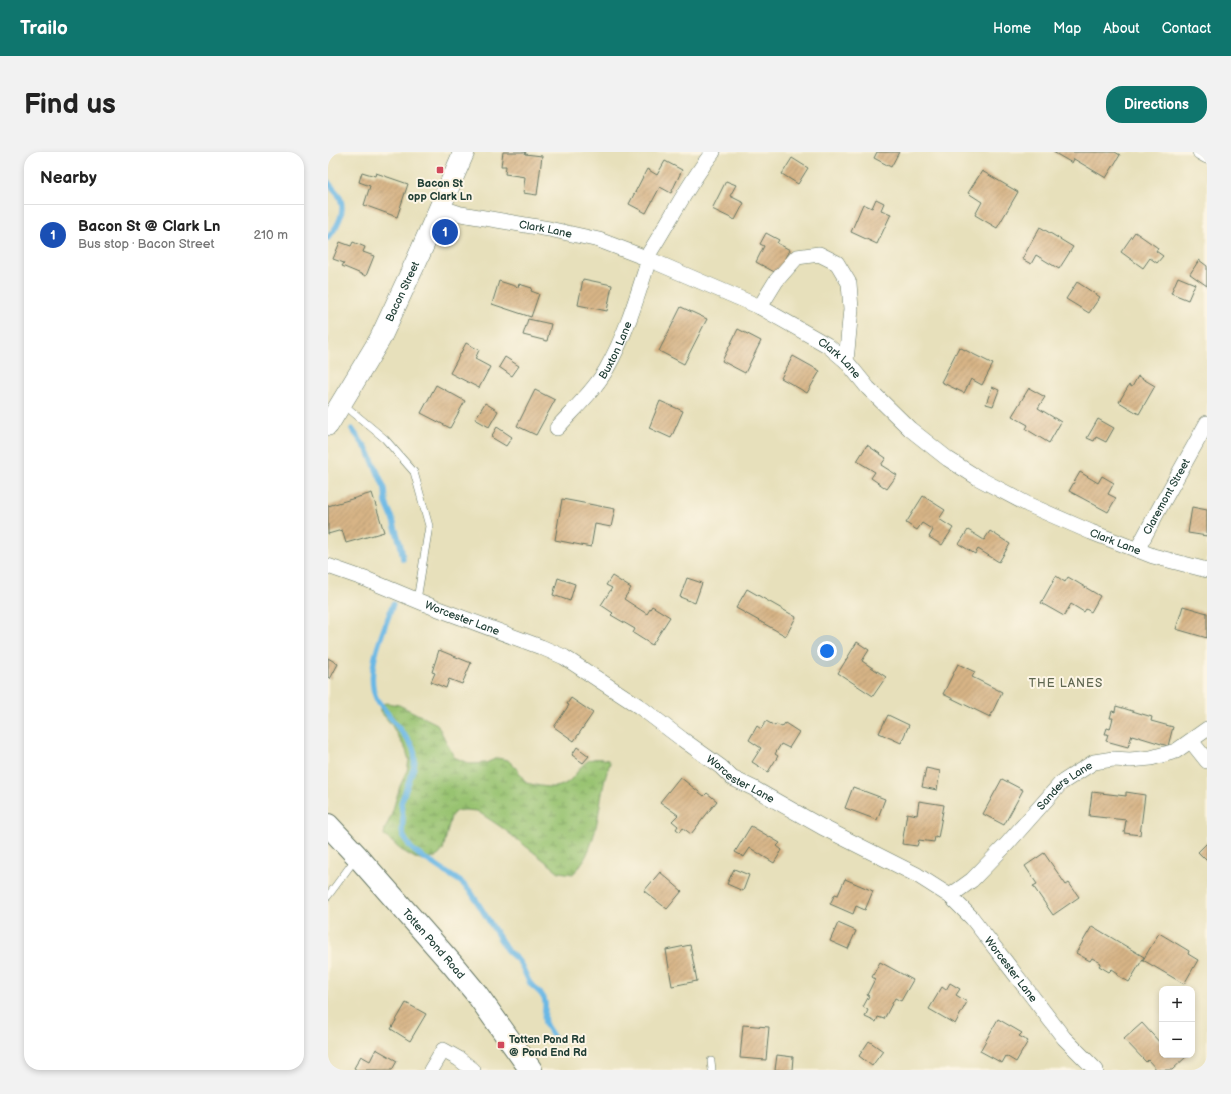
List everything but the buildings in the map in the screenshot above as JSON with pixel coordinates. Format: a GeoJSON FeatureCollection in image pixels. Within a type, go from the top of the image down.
{"type":"FeatureCollection","features":[{"type":"Feature","properties":{"kind":"main road","name":"Bacon Street"},"geometry":{"type":"LineString","coordinates":[[328,425],[380,339],[464,152]]}},
{"type":"Feature","properties":{"kind":"main road","name":"Totten Pond Road"},"geometry":{"type":"LineString","coordinates":[[328,825],[468,982],[531,1070]]}},
{"type":"Feature","properties":{"kind":"street","name":"Buxton Lane"},"geometry":{"type":"LineString","coordinates":[[557,428],[590,392],[606,370],[628,325],[648,258],[683,196],[712,152]]}},
{"type":"Feature","properties":{"kind":"street"},"geometry":{"type":"LineString","coordinates":[[1200,152],[1207,156]]}},
{"type":"Feature","properties":{"kind":"street","name":"Clark Lane"},"geometry":{"type":"LineString","coordinates":[[440,207],[467,215],[549,228],[599,240],[648,258],[760,307],[827,345],[846,361],[868,388],[910,429],[948,459],[978,478],[1029,505],[1092,532],[1153,556],[1207,570]]}},
{"type":"Feature","properties":{"kind":"street"},"geometry":{"type":"LineString","coordinates":[[760,307],[776,281],[797,257],[819,254],[837,263],[849,283],[851,308],[846,361]]}},
{"type":"Feature","properties":{"kind":"street","name":"Claremont Street"},"geometry":{"type":"LineString","coordinates":[[1137,550],[1207,423]]}},
{"type":"Feature","properties":{"kind":"street","name":"Worcester Lane"},"geometry":{"type":"LineString","coordinates":[[328,566],[368,580],[482,626],[553,651],[640,707],[721,767],[732,778],[753,788],[822,827],[917,875],[950,896],[972,918],[1064,1038],[1096,1070]]}},
{"type":"Feature","properties":{"kind":"street","name":"Sanders Lane"},"geometry":{"type":"LineString","coordinates":[[950,896],[972,880],[1007,844],[1061,783],[1094,762],[1113,759],[1130,760],[1151,758],[1176,751],[1207,729]]}},
{"type":"Feature","properties":{"kind":"street"},"geometry":{"type":"LineString","coordinates":[[1191,741],[1207,761]]}},
{"type":"Feature","properties":{"kind":"street"},"geometry":{"type":"LineString","coordinates":[[431,1070],[443,1050],[459,1059],[473,1070]]}},
{"type":"Feature","properties":{"kind":"lane"},"geometry":{"type":"LineString","coordinates":[[342,402],[385,439],[414,472],[429,526],[417,600]]}},
{"type":"Feature","properties":{"kind":"lane"},"geometry":{"type":"LineString","coordinates":[[328,896],[357,856]]}},
{"type":"Feature","properties":{"kind":"lane"},"geometry":{"type":"LineString","coordinates":[[711,1061],[712,1070]]}},
{"type":"Feature","properties":{"kind":"green space"},"geometry":{"type":"Polygon","coordinates":[[[386,703],[399,705],[437,724],[454,757],[470,764],[486,763],[497,758],[508,760],[517,769],[526,783],[547,787],[560,786],[567,783],[585,763],[598,759],[608,760],[610,763],[602,791],[594,836],[582,862],[573,874],[559,872],[501,827],[477,811],[456,811],[451,816],[443,850],[434,858],[426,860],[415,858],[401,850],[384,835],[400,786],[407,771],[409,760],[406,750],[391,724],[380,711],[380,705],[386,703]]]}},
{"type":"Feature","properties":{"kind":"waterway"},"geometry":{"type":"LineString","coordinates":[[328,182],[338,194],[342,206],[342,212],[338,223],[328,238]]}},
{"type":"Feature","properties":{"kind":"waterway"},"geometry":{"type":"LineString","coordinates":[[352,429],[368,451],[385,489],[386,503],[392,517],[403,559]]}},
{"type":"Feature","properties":{"kind":"waterway"},"geometry":{"type":"LineString","coordinates":[[393,604],[376,652],[372,677],[373,689],[377,700],[411,744],[414,751],[414,767],[401,803],[403,818],[402,832],[411,848],[461,882],[471,892],[508,952],[520,963],[530,983],[543,996],[545,1002],[545,1023],[555,1042]]}},
{"type":"Feature","properties":{"kind":"place","name":"Bacon St opp Clark Ln"},"geometry":{"type":"Point","coordinates":[440,170]}},
{"type":"Feature","properties":{"kind":"place","name":"Bacon St @ Clark Ln"},"geometry":{"type":"Point","coordinates":[445,232]}},
{"type":"Feature","properties":{"kind":"place","name":"Totten Pond Rd @ Pond End Rd"},"geometry":{"type":"Point","coordinates":[501,1045]}},
{"type":"Feature","properties":{"kind":"district","name":"THE LANES"},"geometry":{"type":"Point","coordinates":[1066,683]}}]}
